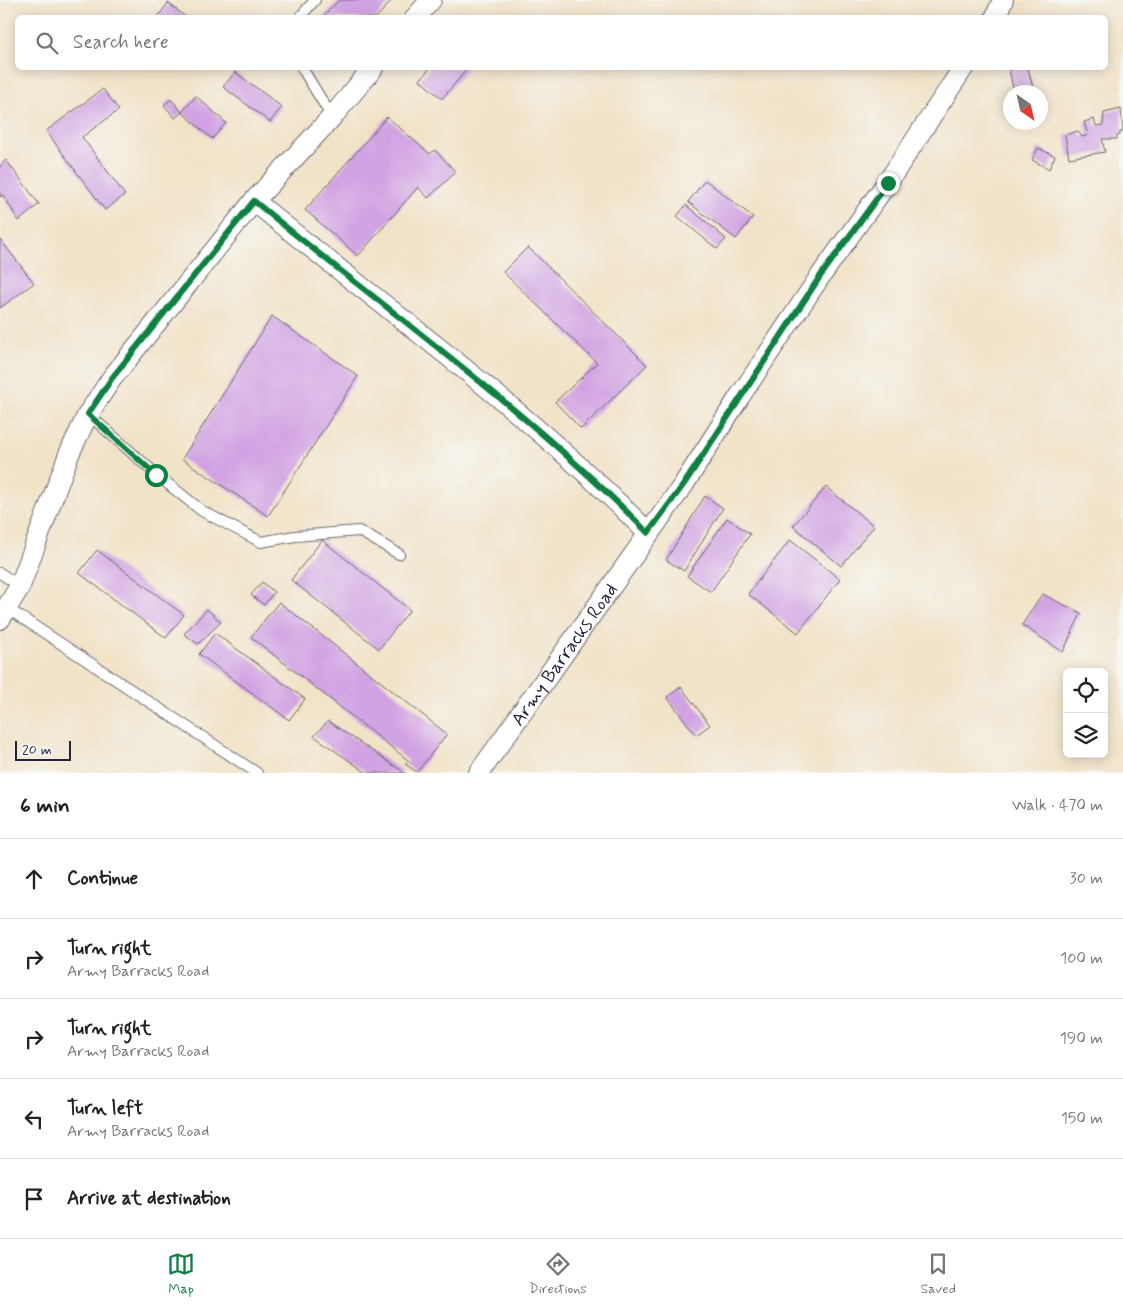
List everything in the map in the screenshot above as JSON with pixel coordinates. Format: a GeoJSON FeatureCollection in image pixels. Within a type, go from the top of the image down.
{"type":"FeatureCollection","features":[{"type":"Feature","properties":{"kind":"street"},"geometry":{"type":"LineString","coordinates":[[418,15],[431,0]]}},
{"type":"Feature","properties":{"kind":"street"},"geometry":{"type":"LineString","coordinates":[[996,15],[1003,0]]}},
{"type":"Feature","properties":{"kind":"street"},"geometry":{"type":"LineString","coordinates":[[4,614],[20,586],[69,454],[88,414],[112,378],[254,201],[332,117],[371,70]]}},
{"type":"Feature","properties":{"kind":"street","name":"Army Barracks Road"},"geometry":{"type":"LineString","coordinates":[[479,773],[684,484],[755,372],[819,278],[888,183],[962,70]]}},
{"type":"Feature","properties":{"kind":"street"},"geometry":{"type":"LineString","coordinates":[[254,201],[350,280],[539,429],[610,494],[648,533]]}},
{"type":"Feature","properties":{"kind":"lane"},"geometry":{"type":"LineString","coordinates":[[302,15],[315,0]]}},
{"type":"Feature","properties":{"kind":"lane"},"geometry":{"type":"LineString","coordinates":[[303,70],[332,117]]}},
{"type":"Feature","properties":{"kind":"lane"},"geometry":{"type":"LineString","coordinates":[[88,414],[156,475],[202,511],[261,542],[295,536],[359,531],[399,554]]}},
{"type":"Feature","properties":{"kind":"lane"},"geometry":{"type":"LineString","coordinates":[[0,573],[20,586]]}},
{"type":"Feature","properties":{"kind":"lane"},"geometry":{"type":"LineString","coordinates":[[4,614],[257,773]]}},
{"type":"Feature","properties":{"kind":"building"},"geometry":{"type":"Polygon","coordinates":[[[339,0],[392,0],[379,15],[325,15],[339,0]]]}},
{"type":"Feature","properties":{"kind":"building"},"geometry":{"type":"Polygon","coordinates":[[[168,3],[183,15],[159,15],[168,3]]]}},
{"type":"Feature","properties":{"kind":"building"},"geometry":{"type":"Polygon","coordinates":[[[428,70],[466,70],[442,99],[420,80],[428,70]]]}},
{"type":"Feature","properties":{"kind":"building"},"geometry":{"type":"Polygon","coordinates":[[[1009,70],[1028,70],[1032,85],[1012,85],[1009,70]]]}},
{"type":"Feature","properties":{"kind":"building"},"geometry":{"type":"Polygon","coordinates":[[[235,72],[282,107],[270,122],[223,87],[235,72]]]}},
{"type":"Feature","properties":{"kind":"building"},"geometry":{"type":"Polygon","coordinates":[[[103,89],[119,110],[82,137],[125,195],[105,210],[46,131],[103,89]]]}},
{"type":"Feature","properties":{"kind":"building"},"geometry":{"type":"Polygon","coordinates":[[[196,96],[226,123],[212,139],[182,112],[196,96]]]}},
{"type":"Feature","properties":{"kind":"building"},"geometry":{"type":"Polygon","coordinates":[[[171,99],[182,112],[175,118],[164,105],[171,99]]]}},
{"type":"Feature","properties":{"kind":"building"},"geometry":{"type":"Polygon","coordinates":[[[1121,109],[1123,132],[1120,132],[1117,139],[1102,139],[1105,152],[1069,158],[1065,135],[1078,131],[1082,137],[1088,135],[1084,122],[1094,119],[1096,126],[1103,125],[1104,113],[1121,109]]]}},
{"type":"Feature","properties":{"kind":"building"},"geometry":{"type":"Polygon","coordinates":[[[387,117],[430,154],[435,150],[456,172],[428,198],[418,187],[358,256],[305,210],[387,117]]]}},
{"type":"Feature","properties":{"kind":"building"},"geometry":{"type":"Polygon","coordinates":[[[1038,148],[1055,156],[1049,169],[1032,160],[1038,148]]]}},
{"type":"Feature","properties":{"kind":"building"},"geometry":{"type":"Polygon","coordinates":[[[6,160],[39,204],[19,221],[3,195],[0,197],[0,166],[6,160]]]}},
{"type":"Feature","properties":{"kind":"building"},"geometry":{"type":"Polygon","coordinates":[[[705,180],[753,217],[736,239],[688,202],[705,180]]]}},
{"type":"Feature","properties":{"kind":"building"},"geometry":{"type":"Polygon","coordinates":[[[686,205],[726,239],[717,249],[677,216],[686,205]]]}},
{"type":"Feature","properties":{"kind":"building"},"geometry":{"type":"Polygon","coordinates":[[[0,239],[34,283],[0,308],[0,239]]]}},
{"type":"Feature","properties":{"kind":"building"},"geometry":{"type":"Polygon","coordinates":[[[528,247],[647,365],[581,429],[555,402],[597,363],[503,272],[528,247]]]}},
{"type":"Feature","properties":{"kind":"building"},"geometry":{"type":"Polygon","coordinates":[[[272,316],[358,376],[268,516],[182,459],[272,316]]]}},
{"type":"Feature","properties":{"kind":"building"},"geometry":{"type":"Polygon","coordinates":[[[826,487],[874,526],[841,566],[793,526],[826,487]]]}},
{"type":"Feature","properties":{"kind":"building"},"geometry":{"type":"Polygon","coordinates":[[[705,496],[723,508],[684,571],[666,560],[705,496]]]}},
{"type":"Feature","properties":{"kind":"building"},"geometry":{"type":"Polygon","coordinates":[[[727,518],[750,534],[711,592],[687,576],[727,518]]]}},
{"type":"Feature","properties":{"kind":"building"},"geometry":{"type":"Polygon","coordinates":[[[322,540],[410,610],[379,649],[291,580],[322,540]]]}},
{"type":"Feature","properties":{"kind":"building"},"geometry":{"type":"Polygon","coordinates":[[[790,540],[840,579],[798,633],[748,594],[790,540]]]}},
{"type":"Feature","properties":{"kind":"building"},"geometry":{"type":"Polygon","coordinates":[[[97,550],[184,615],[166,638],[79,573],[97,550]]]}},
{"type":"Feature","properties":{"kind":"building"},"geometry":{"type":"Polygon","coordinates":[[[262,582],[274,592],[264,605],[251,595],[262,582]]]}},
{"type":"Feature","properties":{"kind":"building"},"geometry":{"type":"Polygon","coordinates":[[[1042,594],[1081,613],[1063,652],[1022,625],[1042,594]]]}},
{"type":"Feature","properties":{"kind":"building"},"geometry":{"type":"Polygon","coordinates":[[[279,602],[447,734],[417,772],[405,764],[409,761],[251,637],[279,602]]]}},
{"type":"Feature","properties":{"kind":"building"},"geometry":{"type":"Polygon","coordinates":[[[207,609],[221,622],[198,644],[184,634],[207,609]]]}},
{"type":"Feature","properties":{"kind":"building"},"geometry":{"type":"Polygon","coordinates":[[[215,633],[305,699],[289,720],[199,654],[215,633]]]}},
{"type":"Feature","properties":{"kind":"building"},"geometry":{"type":"Polygon","coordinates":[[[681,687],[710,725],[696,735],[667,697],[681,687]]]}},
{"type":"Feature","properties":{"kind":"building"},"geometry":{"type":"Polygon","coordinates":[[[328,721],[405,773],[367,773],[314,736],[328,721]]]}},
{"type":"Feature","properties":{"kind":"route"},"geometry":{"type":"LineString","coordinates":[[156,475],[88,414],[112,378],[254,201],[350,280],[539,429],[610,494],[648,533],[684,484],[819,278],[888,183]]}}]}
